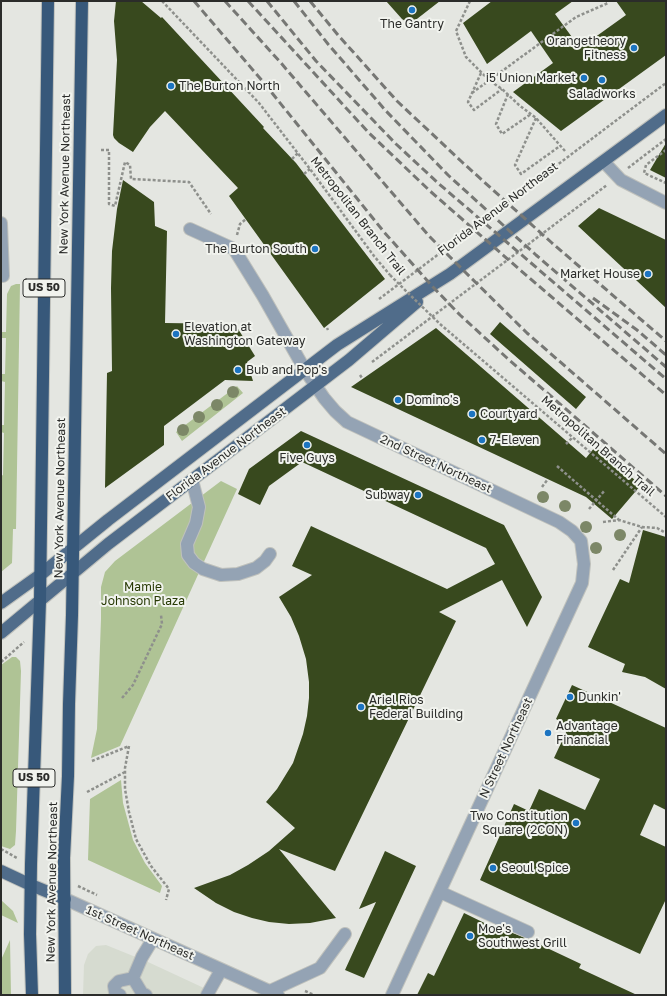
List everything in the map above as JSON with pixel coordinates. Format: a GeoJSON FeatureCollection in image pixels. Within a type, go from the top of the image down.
{"type":"FeatureCollection","features":[{"type":"Feature","properties":{"kind":"highway","name":"New York Avenue Northeast"},"geometry":{"type":"LineString","coordinates":[[32,995],[30,934],[40,601],[48,1]]}},
{"type":"Feature","properties":{"kind":"highway","name":"New York Avenue Northeast"},"geometry":{"type":"LineString","coordinates":[[64,995],[64,858],[68,776],[73,574],[82,1]]}},
{"type":"Feature","properties":{"kind":"main road","name":"Florida Avenue Northeast"},"geometry":{"type":"LineString","coordinates":[[1,603],[40,575],[337,345],[450,274],[666,115]]}},
{"type":"Feature","properties":{"kind":"main road","name":"Florida Avenue Northeast"},"geometry":{"type":"LineString","coordinates":[[1,633],[108,544],[349,360],[450,274]]}},
{"type":"Feature","properties":{"kind":"main road","name":"1st Street Northeast"},"geometry":{"type":"LineString","coordinates":[[1,871],[64,899]]}},
{"type":"Feature","properties":{"kind":"street"},"geometry":{"type":"LineString","coordinates":[[604,162],[621,180],[666,203]]}},
{"type":"Feature","properties":{"kind":"street"},"geometry":{"type":"LineString","coordinates":[[1,223],[3,276]]}},
{"type":"Feature","properties":{"kind":"street","name":"2nd Street Northeast"},"geometry":{"type":"LineString","coordinates":[[190,229],[234,249],[263,296],[305,370],[335,411],[347,422],[559,522],[572,530],[581,542]]}},
{"type":"Feature","properties":{"kind":"street"},"geometry":{"type":"LineString","coordinates":[[192,480],[199,507],[196,523],[187,544],[188,555],[194,563],[203,570],[221,575],[238,574],[256,568],[265,561],[270,554]]}},
{"type":"Feature","properties":{"kind":"street","name":"N Street Northeast"},"geometry":{"type":"LineString","coordinates":[[392,995],[582,583],[584,564],[581,542]]}},
{"type":"Feature","properties":{"kind":"street"},"geometry":{"type":"LineString","coordinates":[[440,892],[528,932]]}},
{"type":"Feature","properties":{"kind":"street","name":"1st Street Northeast"},"geometry":{"type":"LineString","coordinates":[[64,899],[274,993]]}},
{"type":"Feature","properties":{"kind":"street"},"geometry":{"type":"LineString","coordinates":[[274,993],[320,968],[345,934]]}},
{"type":"Feature","properties":{"kind":"street"},"geometry":{"type":"LineString","coordinates":[[133,978],[142,957],[153,939]]}},
{"type":"Feature","properties":{"kind":"street"},"geometry":{"type":"LineString","coordinates":[[207,995],[221,970]]}},
{"type":"Feature","properties":{"kind":"street"},"geometry":{"type":"LineString","coordinates":[[120,995],[115,992],[114,986],[119,981],[133,978]]}},
{"type":"Feature","properties":{"kind":"street"},"geometry":{"type":"LineString","coordinates":[[133,978],[142,993],[146,995]]}},
{"type":"Feature","properties":{"kind":"path","name":"Metropolitan Branch Trail"},"geometry":{"type":"LineString","coordinates":[[162,1],[255,99],[298,153],[374,256],[408,294],[440,324],[666,517]]}},
{"type":"Feature","properties":{"kind":"path"},"geometry":{"type":"LineString","coordinates":[[470,1],[456,31],[466,57],[490,81],[508,94],[519,106],[536,118],[565,151]]}},
{"type":"Feature","properties":{"kind":"path"},"geometry":{"type":"LineString","coordinates":[[472,93],[576,17],[608,4],[607,1]]}},
{"type":"Feature","properties":{"kind":"path"},"geometry":{"type":"LineString","coordinates":[[481,73],[468,102],[474,110],[502,89]]}},
{"type":"Feature","properties":{"kind":"path","name":"Florida Avenue Northeast"},"geometry":{"type":"LineString","coordinates":[[375,302],[666,83]]}},
{"type":"Feature","properties":{"kind":"path"},"geometry":{"type":"LineString","coordinates":[[508,94],[496,124],[502,134],[531,114]]}},
{"type":"Feature","properties":{"kind":"path"},"geometry":{"type":"LineString","coordinates":[[536,118],[516,165],[521,174],[560,146]]}},
{"type":"Feature","properties":{"kind":"path"},"geometry":{"type":"LineString","coordinates":[[370,363],[666,139]]}},
{"type":"Feature","properties":{"kind":"path"},"geometry":{"type":"LineString","coordinates":[[101,150],[109,150],[109,204],[115,206],[125,162],[130,165],[131,179],[189,182],[211,214]]}},
{"type":"Feature","properties":{"kind":"path"},"geometry":{"type":"LineString","coordinates":[[666,150],[646,165],[644,173],[666,184]]}},
{"type":"Feature","properties":{"kind":"path"},"geometry":{"type":"LineString","coordinates":[[292,159],[298,153]]}},
{"type":"Feature","properties":{"kind":"path"},"geometry":{"type":"LineString","coordinates":[[304,174],[310,169]]}},
{"type":"Feature","properties":{"kind":"path"},"geometry":{"type":"LineString","coordinates":[[566,444],[573,437]]}},
{"type":"Feature","properties":{"kind":"path"},"geometry":{"type":"LineString","coordinates":[[557,466],[619,520]]}},
{"type":"Feature","properties":{"kind":"path"},"geometry":{"type":"LineString","coordinates":[[542,487],[548,479]]}},
{"type":"Feature","properties":{"kind":"path"},"geometry":{"type":"LineString","coordinates":[[589,509],[605,490]]}},
{"type":"Feature","properties":{"kind":"path"},"geometry":{"type":"LineString","coordinates":[[604,522],[619,520],[657,528],[666,533]]}},
{"type":"Feature","properties":{"kind":"path"},"geometry":{"type":"LineString","coordinates":[[613,570],[642,526]]}},
{"type":"Feature","properties":{"kind":"path"},"geometry":{"type":"LineString","coordinates":[[122,698],[133,684],[162,624],[160,615]]}},
{"type":"Feature","properties":{"kind":"path"},"geometry":{"type":"LineString","coordinates":[[92,761],[129,746],[125,772],[125,789],[128,812],[136,839],[151,866],[169,889],[166,900]]}},
{"type":"Feature","properties":{"kind":"path"},"geometry":{"type":"LineString","coordinates":[[87,792],[125,772]]}},
{"type":"Feature","properties":{"kind":"shaded area"},"geometry":{"type":"Polygon","coordinates":[[[106,945],[148,962],[219,995],[83,995],[84,965],[88,954],[96,946],[106,945]]]}},
{"type":"Feature","properties":{"kind":"green space"},"geometry":{"type":"Polygon","coordinates":[[[20,284],[16,529],[13,529],[12,563],[1,572],[1,476],[3,475],[4,433],[1,432],[1,425],[4,425],[5,382],[1,381],[1,374],[5,374],[6,338],[1,338],[1,332],[6,332],[7,294],[11,286],[20,284]]]}},
{"type":"Feature","properties":{"kind":"green space"},"geometry":{"type":"Polygon","coordinates":[[[237,386],[243,393],[182,441],[176,432],[237,386]]]}},
{"type":"Feature","properties":{"kind":"green space","name":"Mamie Johnson Plaza"},"geometry":{"type":"Polygon","coordinates":[[[221,481],[237,489],[120,746],[91,758],[97,729],[101,587],[105,572],[115,561],[221,481]]]}},
{"type":"Feature","properties":{"kind":"green space"},"geometry":{"type":"Polygon","coordinates":[[[12,657],[16,657],[20,661],[21,671],[16,831],[15,845],[10,849],[1,846],[1,665],[12,657]]]}},
{"type":"Feature","properties":{"kind":"green space"},"geometry":{"type":"Polygon","coordinates":[[[121,780],[123,803],[133,840],[145,863],[162,886],[160,893],[88,860],[90,799],[121,780]]]}},
{"type":"Feature","properties":{"kind":"green space"},"geometry":{"type":"Polygon","coordinates":[[[1,900],[13,911],[18,923],[1,915],[1,900]]]}},
{"type":"Feature","properties":{"kind":"green space"},"geometry":{"type":"Polygon","coordinates":[[[10,940],[11,995],[1,995],[1,960],[10,940]]]}},
{"type":"Feature","properties":{"kind":"building"},"geometry":{"type":"Polygon","coordinates":[[[116,1],[141,1],[161,18],[162,17],[296,163],[385,279],[324,328],[229,196],[238,188],[165,111],[150,127],[133,152],[114,138],[117,60],[114,21],[116,1]]]}},
{"type":"Feature","properties":{"kind":"building","name":"The Gantry"},"geometry":{"type":"Polygon","coordinates":[[[386,1],[440,1],[413,22],[408,23],[402,19],[386,1]]]}},
{"type":"Feature","properties":{"kind":"building","name":"i5 Union Market"},"geometry":{"type":"Polygon","coordinates":[[[492,1],[573,1],[555,14],[580,48],[626,15],[616,1],[666,1],[666,55],[561,131],[513,92],[553,63],[531,31],[487,64],[463,23],[492,1]]]}},
{"type":"Feature","properties":{"kind":"building"},"geometry":{"type":"Polygon","coordinates":[[[666,143],[666,178],[650,170],[666,143]]]}},
{"type":"Feature","properties":{"kind":"building","name":"Elevation at Washington Gateway"},"geometry":{"type":"Polygon","coordinates":[[[123,180],[154,202],[155,226],[167,231],[165,323],[235,324],[255,356],[247,362],[253,381],[225,380],[164,426],[164,445],[105,488],[107,373],[112,371],[112,251],[117,209],[123,180]]]}},
{"type":"Feature","properties":{"kind":"building","name":"Market House"},"geometry":{"type":"Polygon","coordinates":[[[599,208],[666,240],[666,308],[578,226],[599,208]]]}},
{"type":"Feature","properties":{"kind":"building"},"geometry":{"type":"Polygon","coordinates":[[[500,322],[586,397],[576,409],[490,334],[500,322]]]}},
{"type":"Feature","properties":{"kind":"building","name":"Courtyard"},"geometry":{"type":"Polygon","coordinates":[[[436,328],[586,458],[595,447],[641,485],[612,519],[586,497],[351,387],[436,328]]]}},
{"type":"Feature","properties":{"kind":"building","name":"Ariel Rios Federal Building"},"geometry":{"type":"Polygon","coordinates":[[[301,431],[504,525],[542,597],[527,627],[502,580],[439,612],[456,621],[335,871],[279,849],[336,918],[310,923],[289,924],[269,922],[234,912],[216,903],[194,888],[230,875],[248,865],[269,851],[295,828],[266,802],[277,789],[293,763],[303,734],[307,716],[309,682],[306,659],[291,617],[279,597],[312,575],[292,566],[311,526],[447,589],[495,564],[486,548],[302,462],[269,486],[260,505],[238,494],[249,469],[301,431]]]}},
{"type":"Feature","properties":{"kind":"building"},"geometry":{"type":"Polygon","coordinates":[[[643,530],[666,537],[666,689],[645,677],[622,672],[625,664],[588,647],[620,579],[629,583],[643,530]]]}},
{"type":"Feature","properties":{"kind":"building","name":"Two Constitution Square (2CON)"},"geometry":{"type":"Polygon","coordinates":[[[572,685],[666,728],[666,810],[654,804],[640,835],[666,847],[666,899],[640,954],[480,880],[514,804],[529,811],[539,789],[585,810],[600,779],[554,758],[569,726],[556,719],[572,685]]]}},
{"type":"Feature","properties":{"kind":"building"},"geometry":{"type":"Polygon","coordinates":[[[385,851],[416,866],[364,978],[345,970],[376,902],[359,909],[385,851]]]}},
{"type":"Feature","properties":{"kind":"building"},"geometry":{"type":"Polygon","coordinates":[[[464,913],[509,935],[510,932],[528,939],[581,964],[579,968],[637,995],[417,995],[428,973],[434,976],[464,913]]]}},
{"type":"Feature","properties":{"kind":"railway"},"geometry":{"type":"LineString","coordinates":[[194,1],[264,83],[384,232],[433,287],[460,315],[507,358],[666,496]]}},
{"type":"Feature","properties":{"kind":"railway"},"geometry":{"type":"LineString","coordinates":[[225,1],[281,63],[429,236],[527,333],[666,454]]}},
{"type":"Feature","properties":{"kind":"railway"},"geometry":{"type":"LineString","coordinates":[[248,1],[369,133],[430,191],[666,395]]}},
{"type":"Feature","properties":{"kind":"railway"},"geometry":{"type":"LineString","coordinates":[[267,1],[316,61],[396,144],[438,183],[666,379]]}},
{"type":"Feature","properties":{"kind":"railway"},"geometry":{"type":"LineString","coordinates":[[294,1],[328,44],[386,111],[448,175],[536,255],[666,367]]}},
{"type":"Feature","properties":{"kind":"railway"},"geometry":{"type":"LineString","coordinates":[[310,1],[397,101],[552,243],[666,341]]}},
{"type":"Feature","properties":{"kind":"railway"},"geometry":{"type":"LineString","coordinates":[[593,298],[637,330],[666,355]]}},
{"type":"Feature","properties":{"kind":"place","name":"The Gantry"},"geometry":{"type":"Point","coordinates":[412,10]}},
{"type":"Feature","properties":{"kind":"place","name":"Orangetheory Fitness"},"geometry":{"type":"Point","coordinates":[634,48]}},
{"type":"Feature","properties":{"kind":"place","name":"i5 Union Market"},"geometry":{"type":"Point","coordinates":[584,78]}},
{"type":"Feature","properties":{"kind":"place","name":"Saladworks"},"geometry":{"type":"Point","coordinates":[602,80]}},
{"type":"Feature","properties":{"kind":"place","name":"The Burton North"},"geometry":{"type":"Point","coordinates":[171,86]}},
{"type":"Feature","properties":{"kind":"place","name":"The Burton South"},"geometry":{"type":"Point","coordinates":[315,249]}},
{"type":"Feature","properties":{"kind":"place","name":"Market House"},"geometry":{"type":"Point","coordinates":[648,274]}},
{"type":"Feature","properties":{"kind":"place","name":"Elevation at Washington Gateway"},"geometry":{"type":"Point","coordinates":[176,334]}},
{"type":"Feature","properties":{"kind":"place","name":"Bub and Pop's"},"geometry":{"type":"Point","coordinates":[238,370]}},
{"type":"Feature","properties":{"kind":"place","name":"Domino's"},"geometry":{"type":"Point","coordinates":[398,400]}},
{"type":"Feature","properties":{"kind":"place","name":"Courtyard"},"geometry":{"type":"Point","coordinates":[472,414]}},
{"type":"Feature","properties":{"kind":"place","name":"7-Eleven"},"geometry":{"type":"Point","coordinates":[482,440]}},
{"type":"Feature","properties":{"kind":"place","name":"Five Guys"},"geometry":{"type":"Point","coordinates":[307,445]}},
{"type":"Feature","properties":{"kind":"place","name":"Subway"},"geometry":{"type":"Point","coordinates":[418,495]}},
{"type":"Feature","properties":{"kind":"place","name":"Dunkin'"},"geometry":{"type":"Point","coordinates":[570,697]}},
{"type":"Feature","properties":{"kind":"place","name":"Ariel Rios Federal Building"},"geometry":{"type":"Point","coordinates":[361,707]}},
{"type":"Feature","properties":{"kind":"place","name":"Advantage Financial"},"geometry":{"type":"Point","coordinates":[548,733]}},
{"type":"Feature","properties":{"kind":"place","name":"Two Constitution Square (2CON)"},"geometry":{"type":"Point","coordinates":[576,823]}},
{"type":"Feature","properties":{"kind":"place","name":"Seoul Spice"},"geometry":{"type":"Point","coordinates":[493,868]}},
{"type":"Feature","properties":{"kind":"place","name":"Moe's Southwest Grill"},"geometry":{"type":"Point","coordinates":[470,936]}}]}
